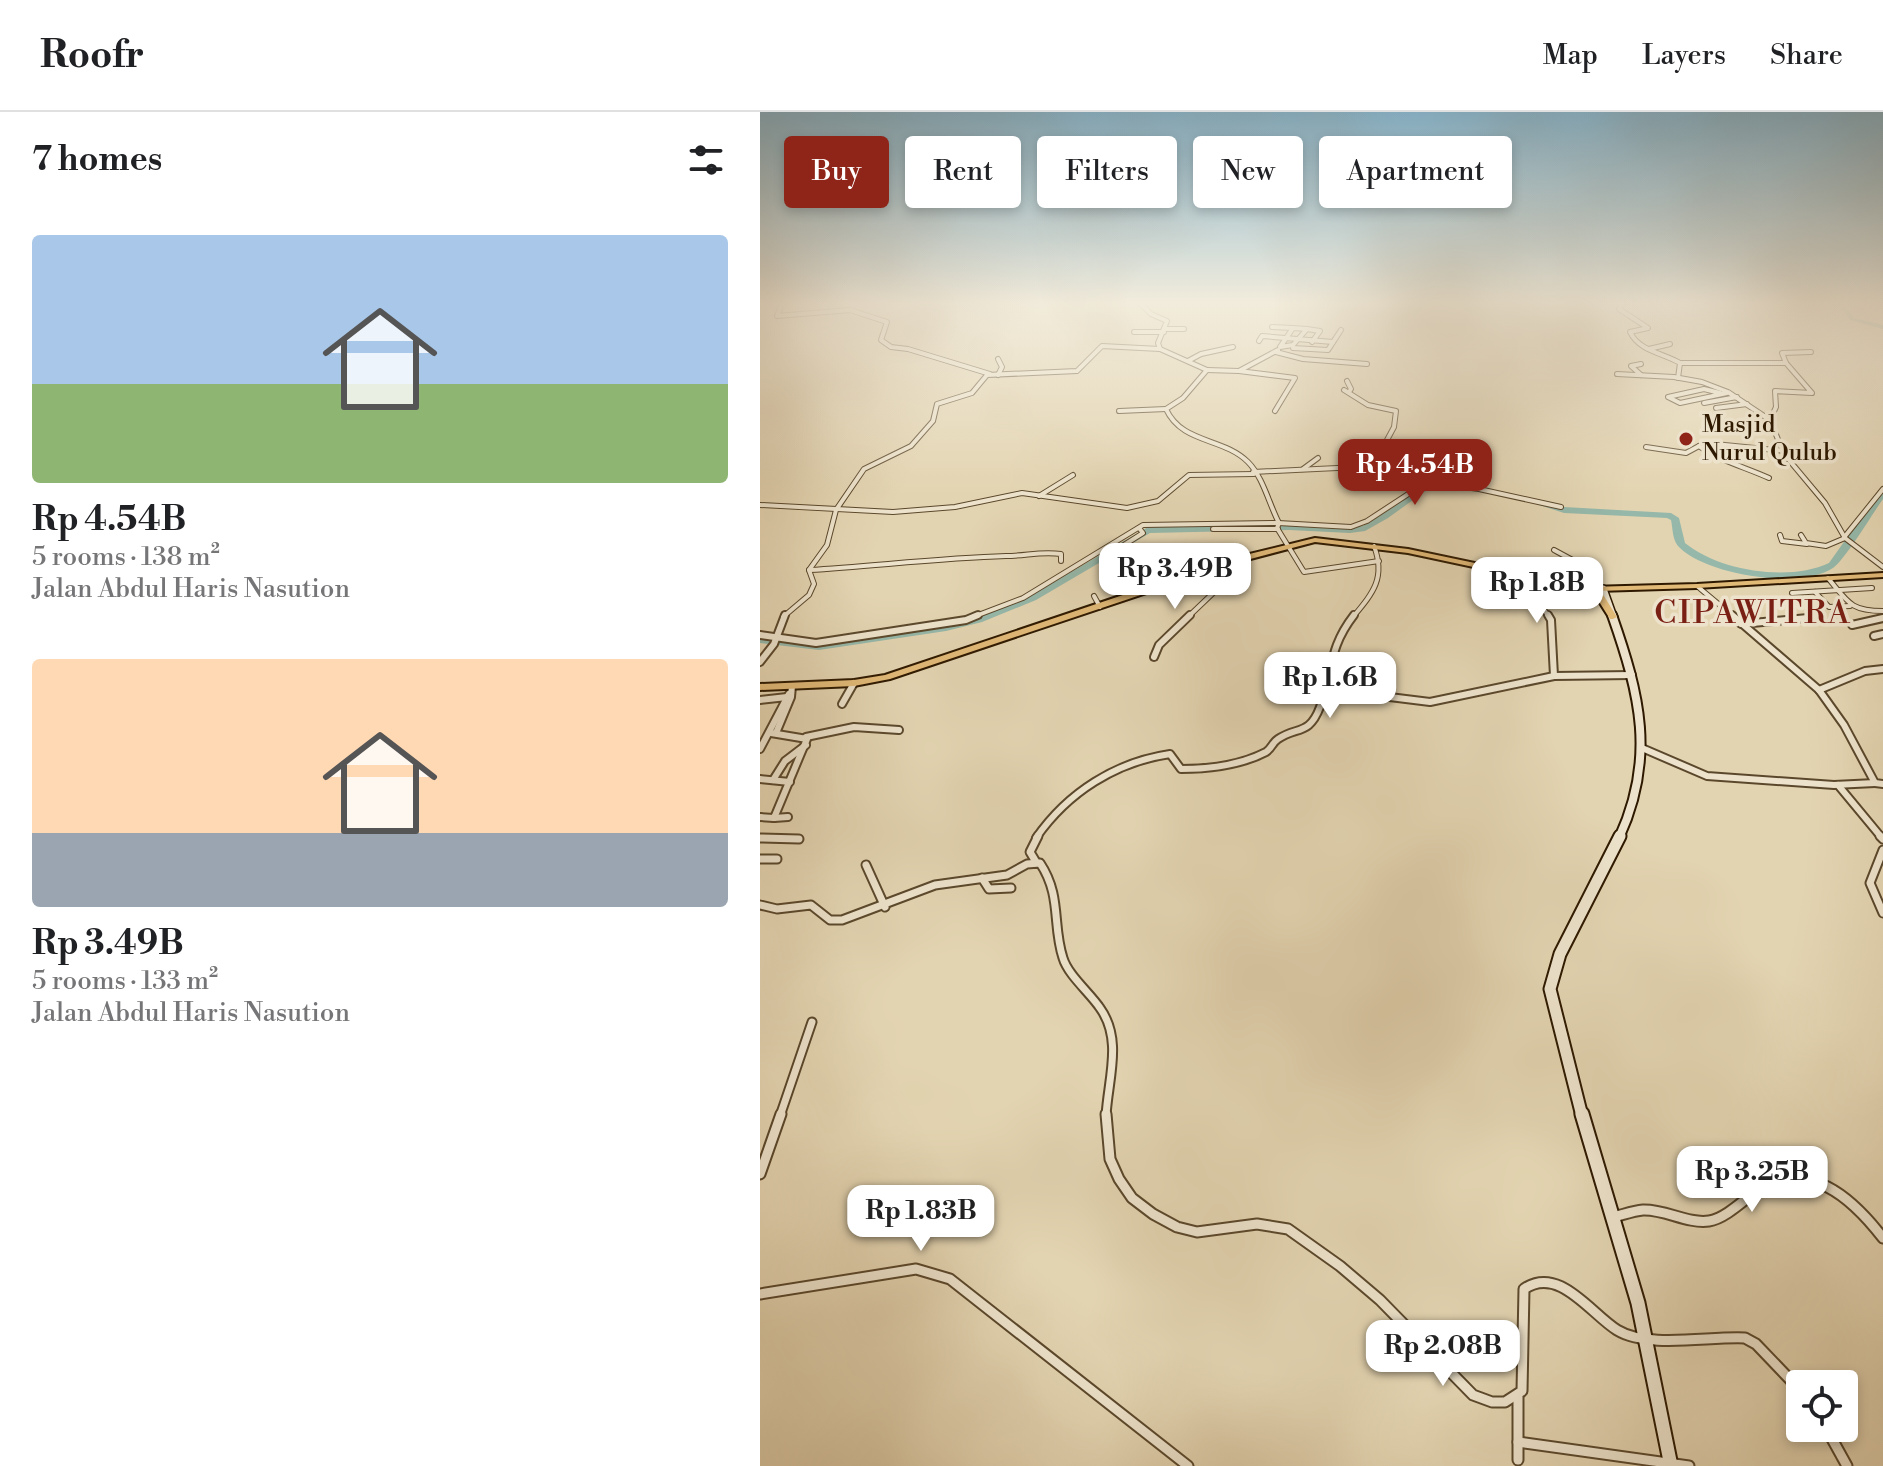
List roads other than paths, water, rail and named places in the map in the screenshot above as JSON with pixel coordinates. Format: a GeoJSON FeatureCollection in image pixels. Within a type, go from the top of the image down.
{"type":"FeatureCollection","features":[{"type":"Feature","properties":{"kind":"main road"},"geometry":{"type":"LineString","coordinates":[[760,687],[789,694],[904,672],[1227,564],[1289,545],[1327,540],[1374,546],[1589,589],[1883,575]]}},
{"type":"Feature","properties":{"kind":"main road"},"geometry":{"type":"LineString","coordinates":[[1589,589],[1601,598],[1613,617]]}},
{"type":"Feature","properties":{"kind":"main road"},"geometry":{"type":"LineString","coordinates":[[1613,617],[1614,597],[1623,589]]}},
{"type":"Feature","properties":{"kind":"street"},"geometry":{"type":"LineString","coordinates":[[970,367],[996,375]]}},
{"type":"Feature","properties":{"kind":"street"},"geometry":{"type":"LineString","coordinates":[[996,375],[1002,367]]}},
{"type":"Feature","properties":{"kind":"street"},"geometry":{"type":"LineString","coordinates":[[809,570],[827,545],[837,510],[867,466],[911,446],[933,421],[937,404],[972,393],[984,376],[1077,371],[1081,367]]}},
{"type":"Feature","properties":{"kind":"street"},"geometry":{"type":"LineString","coordinates":[[1201,367],[1295,378],[1275,411]]}},
{"type":"Feature","properties":{"kind":"street"},"geometry":{"type":"LineString","coordinates":[[1239,371],[1246,367]]}},
{"type":"Feature","properties":{"kind":"street"},"geometry":{"type":"LineString","coordinates":[[1632,367],[1641,375]]}},
{"type":"Feature","properties":{"kind":"street"},"geometry":{"type":"LineString","coordinates":[[1678,378],[1679,367]]}},
{"type":"Feature","properties":{"kind":"street"},"geometry":{"type":"LineString","coordinates":[[1770,420],[1778,403],[1775,391],[1812,394],[1790,367]]}},
{"type":"Feature","properties":{"kind":"street"},"geometry":{"type":"LineString","coordinates":[[1119,411],[1166,409],[1183,398],[1207,370]]}},
{"type":"Feature","properties":{"kind":"street"},"geometry":{"type":"LineString","coordinates":[[1617,374],[1678,378],[1731,393],[1770,420],[1771,431],[1847,538],[1883,567]]}},
{"type":"Feature","properties":{"kind":"street"},"geometry":{"type":"LineString","coordinates":[[1347,381],[1351,389],[1347,391],[1368,405],[1396,411],[1394,428],[1387,440],[1404,464]]}},
{"type":"Feature","properties":{"kind":"street"},"geometry":{"type":"LineString","coordinates":[[1720,393],[1680,403],[1668,397],[1704,389],[1731,393]]}},
{"type":"Feature","properties":{"kind":"street"},"geometry":{"type":"LineString","coordinates":[[1704,403],[1737,397]]}},
{"type":"Feature","properties":{"kind":"street"},"geometry":{"type":"LineString","coordinates":[[1716,408],[1747,404]]}},
{"type":"Feature","properties":{"kind":"street"},"geometry":{"type":"LineString","coordinates":[[1166,409],[1178,427],[1244,459],[1305,572],[1379,561]]}},
{"type":"Feature","properties":{"kind":"street"},"geometry":{"type":"LineString","coordinates":[[1693,441],[1785,451]]}},
{"type":"Feature","properties":{"kind":"street"},"geometry":{"type":"LineString","coordinates":[[1646,447],[1689,453],[1699,446],[1715,444]]}},
{"type":"Feature","properties":{"kind":"street"},"geometry":{"type":"LineString","coordinates":[[1699,446],[1715,458],[1739,464],[1769,478]]}},
{"type":"Feature","properties":{"kind":"street"},"geometry":{"type":"LineString","coordinates":[[1303,469],[1318,458]]}},
{"type":"Feature","properties":{"kind":"street"},"geometry":{"type":"LineString","coordinates":[[760,505],[898,512],[951,508],[1020,493],[1130,508],[1158,501],[1189,475],[1404,464],[1422,464],[1426,469],[1448,473],[1459,481],[1456,485]]}},
{"type":"Feature","properties":{"kind":"street"},"geometry":{"type":"LineString","coordinates":[[1039,496],[1073,475]]}},
{"type":"Feature","properties":{"kind":"street"},"geometry":{"type":"LineString","coordinates":[[1108,555],[1141,531],[1143,525],[1354,526],[1425,484],[1456,485],[1561,507]]}},
{"type":"Feature","properties":{"kind":"street"},"geometry":{"type":"LineString","coordinates":[[1780,535],[1782,541],[1832,546],[1847,538],[1883,489]]}},
{"type":"Feature","properties":{"kind":"street"},"geometry":{"type":"LineString","coordinates":[[1213,529],[1278,526]]}},
{"type":"Feature","properties":{"kind":"street"},"geometry":{"type":"LineString","coordinates":[[760,635],[776,640],[816,643],[966,620],[1023,598],[1141,531]]}},
{"type":"Feature","properties":{"kind":"street"},"geometry":{"type":"LineString","coordinates":[[1801,535],[1807,544]]}},
{"type":"Feature","properties":{"kind":"street"},"geometry":{"type":"LineString","coordinates":[[1374,546],[1380,571],[1366,605],[1342,631],[1336,643],[1322,705],[1308,728],[1278,738],[1267,752],[1189,769],[1181,769],[1170,754],[1129,762],[1102,778],[1043,825],[1035,835],[1030,852],[1036,862],[1045,868],[1057,904],[1063,960],[1103,1011],[1114,1034],[1104,1120],[1116,1174],[1129,1197],[1173,1226],[1189,1232],[1257,1224],[1289,1230],[1355,1275],[1473,1395],[1493,1403],[1518,1397]]}},
{"type":"Feature","properties":{"kind":"street"},"geometry":{"type":"LineString","coordinates":[[1554,550],[1576,561],[1589,589]]}},
{"type":"Feature","properties":{"kind":"street"},"geometry":{"type":"LineString","coordinates":[[809,570],[889,565],[920,559],[1005,557],[1042,551],[1060,553],[1061,561]]}},
{"type":"Feature","properties":{"kind":"street"},"geometry":{"type":"LineString","coordinates":[[1154,657],[1159,645],[1233,574],[1227,564]]}},
{"type":"Feature","properties":{"kind":"street"},"geometry":{"type":"LineString","coordinates":[[760,662],[776,640],[782,618],[809,595],[814,584],[809,570]]}},
{"type":"Feature","properties":{"kind":"street"},"geometry":{"type":"LineString","coordinates":[[1520,574],[1551,620],[1554,676]]}},
{"type":"Feature","properties":{"kind":"street"},"geometry":{"type":"LineString","coordinates":[[1828,578],[1850,606],[1871,620]]}},
{"type":"Feature","properties":{"kind":"street"},"geometry":{"type":"LineString","coordinates":[[1642,748],[1659,752],[1701,775],[1838,785],[1879,783],[1819,690],[1697,586]]}},
{"type":"Feature","properties":{"kind":"street"},"geometry":{"type":"LineString","coordinates":[[1792,593],[1872,588]]}},
{"type":"Feature","properties":{"kind":"street"},"geometry":{"type":"LineString","coordinates":[[1603,589],[1632,675],[1639,707],[1642,748],[1636,793],[1557,961],[1550,989],[1579,1105],[1646,1339],[1671,1465]]}},
{"type":"Feature","properties":{"kind":"street"},"geometry":{"type":"LineString","coordinates":[[1815,592],[1829,607],[1850,606]]}},
{"type":"Feature","properties":{"kind":"street"},"geometry":{"type":"LineString","coordinates":[[1094,596],[1100,607]]}},
{"type":"Feature","properties":{"kind":"street"},"geometry":{"type":"LineString","coordinates":[[1859,611],[1883,611]]}},
{"type":"Feature","properties":{"kind":"street"},"geometry":{"type":"LineString","coordinates":[[1741,624],[1808,618]]}},
{"type":"Feature","properties":{"kind":"street"},"geometry":{"type":"LineString","coordinates":[[1852,625],[1883,618]]}},
{"type":"Feature","properties":{"kind":"street"},"geometry":{"type":"LineString","coordinates":[[1874,636],[1883,634]]}},
{"type":"Feature","properties":{"kind":"street"},"geometry":{"type":"LineString","coordinates":[[1819,690],[1865,671],[1883,669]]}},
{"type":"Feature","properties":{"kind":"street"},"geometry":{"type":"LineString","coordinates":[[1325,689],[1430,702],[1554,676],[1632,675]]}},
{"type":"Feature","properties":{"kind":"street"},"geometry":{"type":"LineString","coordinates":[[842,704],[854,683]]}},
{"type":"Feature","properties":{"kind":"street"},"geometry":{"type":"LineString","coordinates":[[760,700],[789,694]]}},
{"type":"Feature","properties":{"kind":"street"},"geometry":{"type":"LineString","coordinates":[[760,749],[774,733],[789,694]]}},
{"type":"Feature","properties":{"kind":"street"},"geometry":{"type":"LineString","coordinates":[[773,780],[785,761],[806,741],[854,727],[899,730]]}},
{"type":"Feature","properties":{"kind":"street"},"geometry":{"type":"LineString","coordinates":[[774,733],[806,741]]}},
{"type":"Feature","properties":{"kind":"street"},"geometry":{"type":"LineString","coordinates":[[774,818],[806,741]]}},
{"type":"Feature","properties":{"kind":"street"},"geometry":{"type":"LineString","coordinates":[[760,779],[790,782]]}},
{"type":"Feature","properties":{"kind":"street"},"geometry":{"type":"LineString","coordinates":[[1838,785],[1883,839]]}},
{"type":"Feature","properties":{"kind":"street"},"geometry":{"type":"LineString","coordinates":[[760,817],[788,817]]}},
{"type":"Feature","properties":{"kind":"street"},"geometry":{"type":"LineString","coordinates":[[760,838],[799,839]]}},
{"type":"Feature","properties":{"kind":"street"},"geometry":{"type":"LineString","coordinates":[[1883,850],[1870,883],[1883,913]]}},
{"type":"Feature","properties":{"kind":"street"},"geometry":{"type":"LineString","coordinates":[[760,859],[777,859]]}},
{"type":"Feature","properties":{"kind":"street"},"geometry":{"type":"LineString","coordinates":[[760,905],[777,909],[811,905],[833,920],[885,907],[935,885],[1010,874],[1036,862]]}},
{"type":"Feature","properties":{"kind":"street"},"geometry":{"type":"LineString","coordinates":[[866,865],[885,907]]}},
{"type":"Feature","properties":{"kind":"street"},"geometry":{"type":"LineString","coordinates":[[982,878],[989,889],[1011,888]]}},
{"type":"Feature","properties":{"kind":"street"},"geometry":{"type":"LineString","coordinates":[[760,1174],[812,1022]]}},
{"type":"Feature","properties":{"kind":"street"},"geometry":{"type":"LineString","coordinates":[[1613,1217],[1644,1210],[1696,1221],[1712,1221],[1763,1187],[1792,1178],[1807,1180],[1843,1194],[1861,1210],[1883,1238]]}},
{"type":"Feature","properties":{"kind":"street"},"geometry":{"type":"LineString","coordinates":[[760,1294],[916,1269],[950,1279],[1188,1466]]}},
{"type":"Feature","properties":{"kind":"street"},"geometry":{"type":"LineString","coordinates":[[1518,1460],[1524,1289],[1532,1282],[1551,1280],[1618,1331],[1646,1339],[1745,1338],[1756,1344],[1786,1375]]}},
{"type":"Feature","properties":{"kind":"street"},"geometry":{"type":"LineString","coordinates":[[1518,1442],[1689,1466]]}},
{"type":"Feature","properties":{"kind":"street"},"geometry":{"type":"LineString","coordinates":[[1834,1442],[1847,1466]]}},
{"type":"Feature","properties":{"kind":"waterway"},"geometry":{"type":"LineString","coordinates":[[760,640],[819,647],[946,628],[978,620],[1033,598],[1148,530],[1365,528],[1429,484],[1441,484]]}},
{"type":"Feature","properties":{"kind":"waterway"},"geometry":{"type":"LineString","coordinates":[[1534,502],[1564,510],[1668,515],[1675,518],[1683,546],[1713,563],[1757,573],[1801,575],[1819,572],[1832,565],[1883,493]]}},
{"type":"Feature","properties":{"kind":"place","name":"Masjid Nurul Qulub"},"geometry":{"type":"Point","coordinates":[1686,439]}},
{"type":"Feature","properties":{"kind":"district","name":"CIPAWITRA"},"geometry":{"type":"Point","coordinates":[1753,613]}}]}
